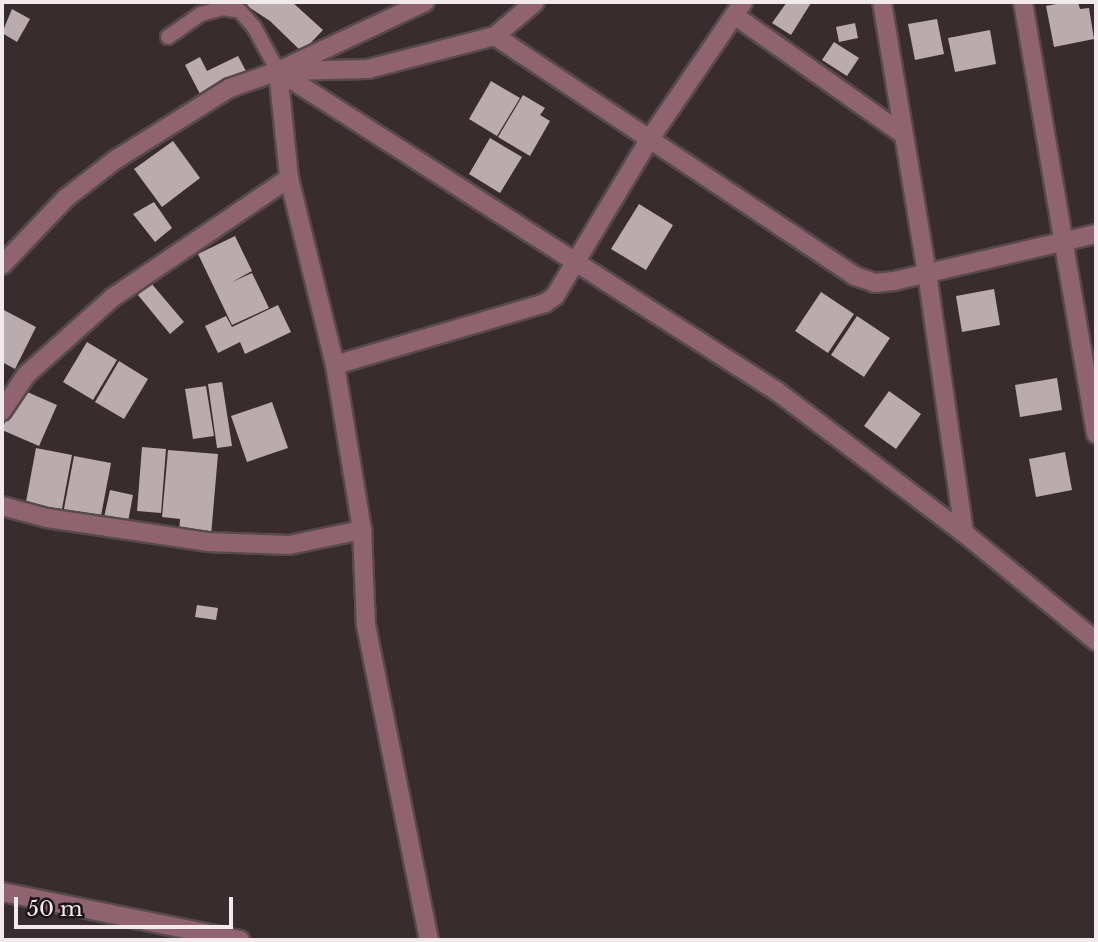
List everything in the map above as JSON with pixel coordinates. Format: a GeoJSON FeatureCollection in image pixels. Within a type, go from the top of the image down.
{"type":"FeatureCollection","features":[{"type":"Feature","properties":{"kind":"street"},"geometry":{"type":"LineString","coordinates":[[2,265],[66,198],[115,160],[230,88],[278,71],[425,2]]}},
{"type":"Feature","properties":{"kind":"street"},"geometry":{"type":"LineString","coordinates":[[278,71],[368,69],[495,36],[535,2]]}},
{"type":"Feature","properties":{"kind":"street"},"geometry":{"type":"LineString","coordinates":[[882,2],[927,273],[964,533]]}},
{"type":"Feature","properties":{"kind":"street"},"geometry":{"type":"LineString","coordinates":[[1023,2],[1096,433]]}},
{"type":"Feature","properties":{"kind":"street"},"geometry":{"type":"LineString","coordinates":[[335,365],[545,303],[555,296],[649,140],[738,8],[903,134]]}},
{"type":"Feature","properties":{"kind":"street"},"geometry":{"type":"LineString","coordinates":[[495,36],[855,276],[875,283],[1096,234]]}},
{"type":"Feature","properties":{"kind":"street"},"geometry":{"type":"LineString","coordinates":[[278,71],[289,178],[335,365],[362,530],[366,625],[429,940]]}},
{"type":"Feature","properties":{"kind":"street"},"geometry":{"type":"LineString","coordinates":[[278,71],[778,392],[964,533],[1095,638]]}},
{"type":"Feature","properties":{"kind":"street"},"geometry":{"type":"LineString","coordinates":[[2,411],[26,375],[112,299],[289,178]]}},
{"type":"Feature","properties":{"kind":"street"},"geometry":{"type":"LineString","coordinates":[[2,506],[47,518],[207,542],[289,545],[362,530]]}},
{"type":"Feature","properties":{"kind":"street"},"geometry":{"type":"LineString","coordinates":[[2,892],[240,940]]}},
{"type":"Feature","properties":{"kind":"lane"},"geometry":{"type":"LineString","coordinates":[[168,37],[201,14],[223,8],[240,11],[254,27],[278,71]]}},
{"type":"Feature","properties":{"kind":"building"},"geometry":{"type":"Polygon","coordinates":[[[241,2],[292,2],[323,30],[302,52],[270,21],[241,2]]]}},
{"type":"Feature","properties":{"kind":"building"},"geometry":{"type":"Polygon","coordinates":[[[787,2],[811,3],[791,35],[772,23],[787,2]]]}},
{"type":"Feature","properties":{"kind":"building"},"geometry":{"type":"Polygon","coordinates":[[[1078,2],[1080,9],[1089,8],[1094,39],[1054,47],[1046,6],[1078,2]]]}},
{"type":"Feature","properties":{"kind":"building"},"geometry":{"type":"Polygon","coordinates":[[[12,9],[30,19],[17,42],[2,33],[12,9]]]}},
{"type":"Feature","properties":{"kind":"building"},"geometry":{"type":"Polygon","coordinates":[[[937,19],[944,54],[915,60],[908,24],[937,19]]]}},
{"type":"Feature","properties":{"kind":"building"},"geometry":{"type":"Polygon","coordinates":[[[855,23],[858,38],[839,42],[836,27],[855,23]]]}},
{"type":"Feature","properties":{"kind":"building"},"geometry":{"type":"Polygon","coordinates":[[[990,30],[996,64],[955,72],[948,38],[990,30]]]}},
{"type":"Feature","properties":{"kind":"building"},"geometry":{"type":"Polygon","coordinates":[[[834,42],[859,58],[847,76],[822,60],[834,42]]]}},
{"type":"Feature","properties":{"kind":"building"},"geometry":{"type":"Polygon","coordinates":[[[238,56],[246,71],[200,94],[185,65],[200,57],[207,71],[238,56]]]}},
{"type":"Feature","properties":{"kind":"building"},"geometry":{"type":"Polygon","coordinates":[[[491,81],[520,98],[497,136],[469,119],[491,81]]]}},
{"type":"Feature","properties":{"kind":"building"},"geometry":{"type":"Polygon","coordinates":[[[523,95],[545,108],[540,115],[550,121],[530,156],[498,137],[523,95]]]}},
{"type":"Feature","properties":{"kind":"building"},"geometry":{"type":"Polygon","coordinates":[[[490,138],[522,157],[500,193],[469,174],[490,138]]]}},
{"type":"Feature","properties":{"kind":"building"},"geometry":{"type":"Polygon","coordinates":[[[173,141],[200,178],[162,207],[134,169],[173,141]]]}},
{"type":"Feature","properties":{"kind":"building"},"geometry":{"type":"Polygon","coordinates":[[[154,202],[172,228],[155,242],[133,214],[154,202]]]}},
{"type":"Feature","properties":{"kind":"building"},"geometry":{"type":"Polygon","coordinates":[[[639,204],[673,225],[646,270],[611,249],[639,204]]]}},
{"type":"Feature","properties":{"kind":"building"},"geometry":{"type":"Polygon","coordinates":[[[235,236],[252,271],[232,282],[252,273],[269,308],[232,325],[198,254],[235,236]]]}},
{"type":"Feature","properties":{"kind":"building"},"geometry":{"type":"Polygon","coordinates":[[[151,283],[184,322],[170,334],[138,295],[151,283]]]}},
{"type":"Feature","properties":{"kind":"building"},"geometry":{"type":"Polygon","coordinates":[[[994,289],[1000,325],[962,332],[956,296],[994,289]]]}},
{"type":"Feature","properties":{"kind":"building"},"geometry":{"type":"Polygon","coordinates":[[[821,292],[854,314],[828,353],[795,331],[821,292]]]}},
{"type":"Feature","properties":{"kind":"building"},"geometry":{"type":"Polygon","coordinates":[[[278,305],[291,332],[245,354],[240,342],[218,353],[205,326],[226,316],[232,327],[278,305]]]}},
{"type":"Feature","properties":{"kind":"building"},"geometry":{"type":"Polygon","coordinates":[[[2,309],[36,327],[15,369],[2,362],[2,309]]]}},
{"type":"Feature","properties":{"kind":"building"},"geometry":{"type":"Polygon","coordinates":[[[857,316],[890,338],[864,377],[831,355],[857,316]]]}},
{"type":"Feature","properties":{"kind":"building"},"geometry":{"type":"Polygon","coordinates":[[[87,342],[117,360],[93,400],[63,382],[87,342]]]}},
{"type":"Feature","properties":{"kind":"building"},"geometry":{"type":"Polygon","coordinates":[[[119,361],[148,379],[124,419],[95,402],[119,361]]]}},
{"type":"Feature","properties":{"kind":"building"},"geometry":{"type":"Polygon","coordinates":[[[1057,378],[1062,410],[1020,417],[1015,385],[1057,378]]]}},
{"type":"Feature","properties":{"kind":"building"},"geometry":{"type":"Polygon","coordinates":[[[222,382],[232,446],[217,448],[208,384],[222,382]]]}},
{"type":"Feature","properties":{"kind":"building"},"geometry":{"type":"Polygon","coordinates":[[[206,386],[214,436],[193,439],[185,389],[206,386]]]}},
{"type":"Feature","properties":{"kind":"building"},"geometry":{"type":"Polygon","coordinates":[[[18,388],[57,405],[39,446],[2,430],[18,388]]]}},
{"type":"Feature","properties":{"kind":"building"},"geometry":{"type":"Polygon","coordinates":[[[889,391],[921,414],[896,449],[864,426],[889,391]]]}},
{"type":"Feature","properties":{"kind":"building"},"geometry":{"type":"Polygon","coordinates":[[[272,402],[288,448],[247,462],[231,416],[272,402]]]}},
{"type":"Feature","properties":{"kind":"building"},"geometry":{"type":"Polygon","coordinates":[[[142,447],[166,449],[161,513],[137,511],[142,447]]]}},
{"type":"Feature","properties":{"kind":"building"},"geometry":{"type":"Polygon","coordinates":[[[36,448],[72,455],[61,514],[25,507],[36,448]]]}},
{"type":"Feature","properties":{"kind":"building"},"geometry":{"type":"Polygon","coordinates":[[[168,450],[218,454],[211,536],[179,533],[180,519],[162,517],[168,450]]]}},
{"type":"Feature","properties":{"kind":"building"},"geometry":{"type":"Polygon","coordinates":[[[1065,452],[1072,490],[1036,497],[1029,459],[1065,452]]]}},
{"type":"Feature","properties":{"kind":"building"},"geometry":{"type":"Polygon","coordinates":[[[74,456],[111,463],[100,521],[63,514],[74,456]]]}},
{"type":"Feature","properties":{"kind":"building"},"geometry":{"type":"Polygon","coordinates":[[[110,490],[133,495],[127,527],[103,522],[110,490]]]}},
{"type":"Feature","properties":{"kind":"building"},"geometry":{"type":"Polygon","coordinates":[[[197,605],[218,608],[216,620],[195,617],[197,605]]]}}]}
